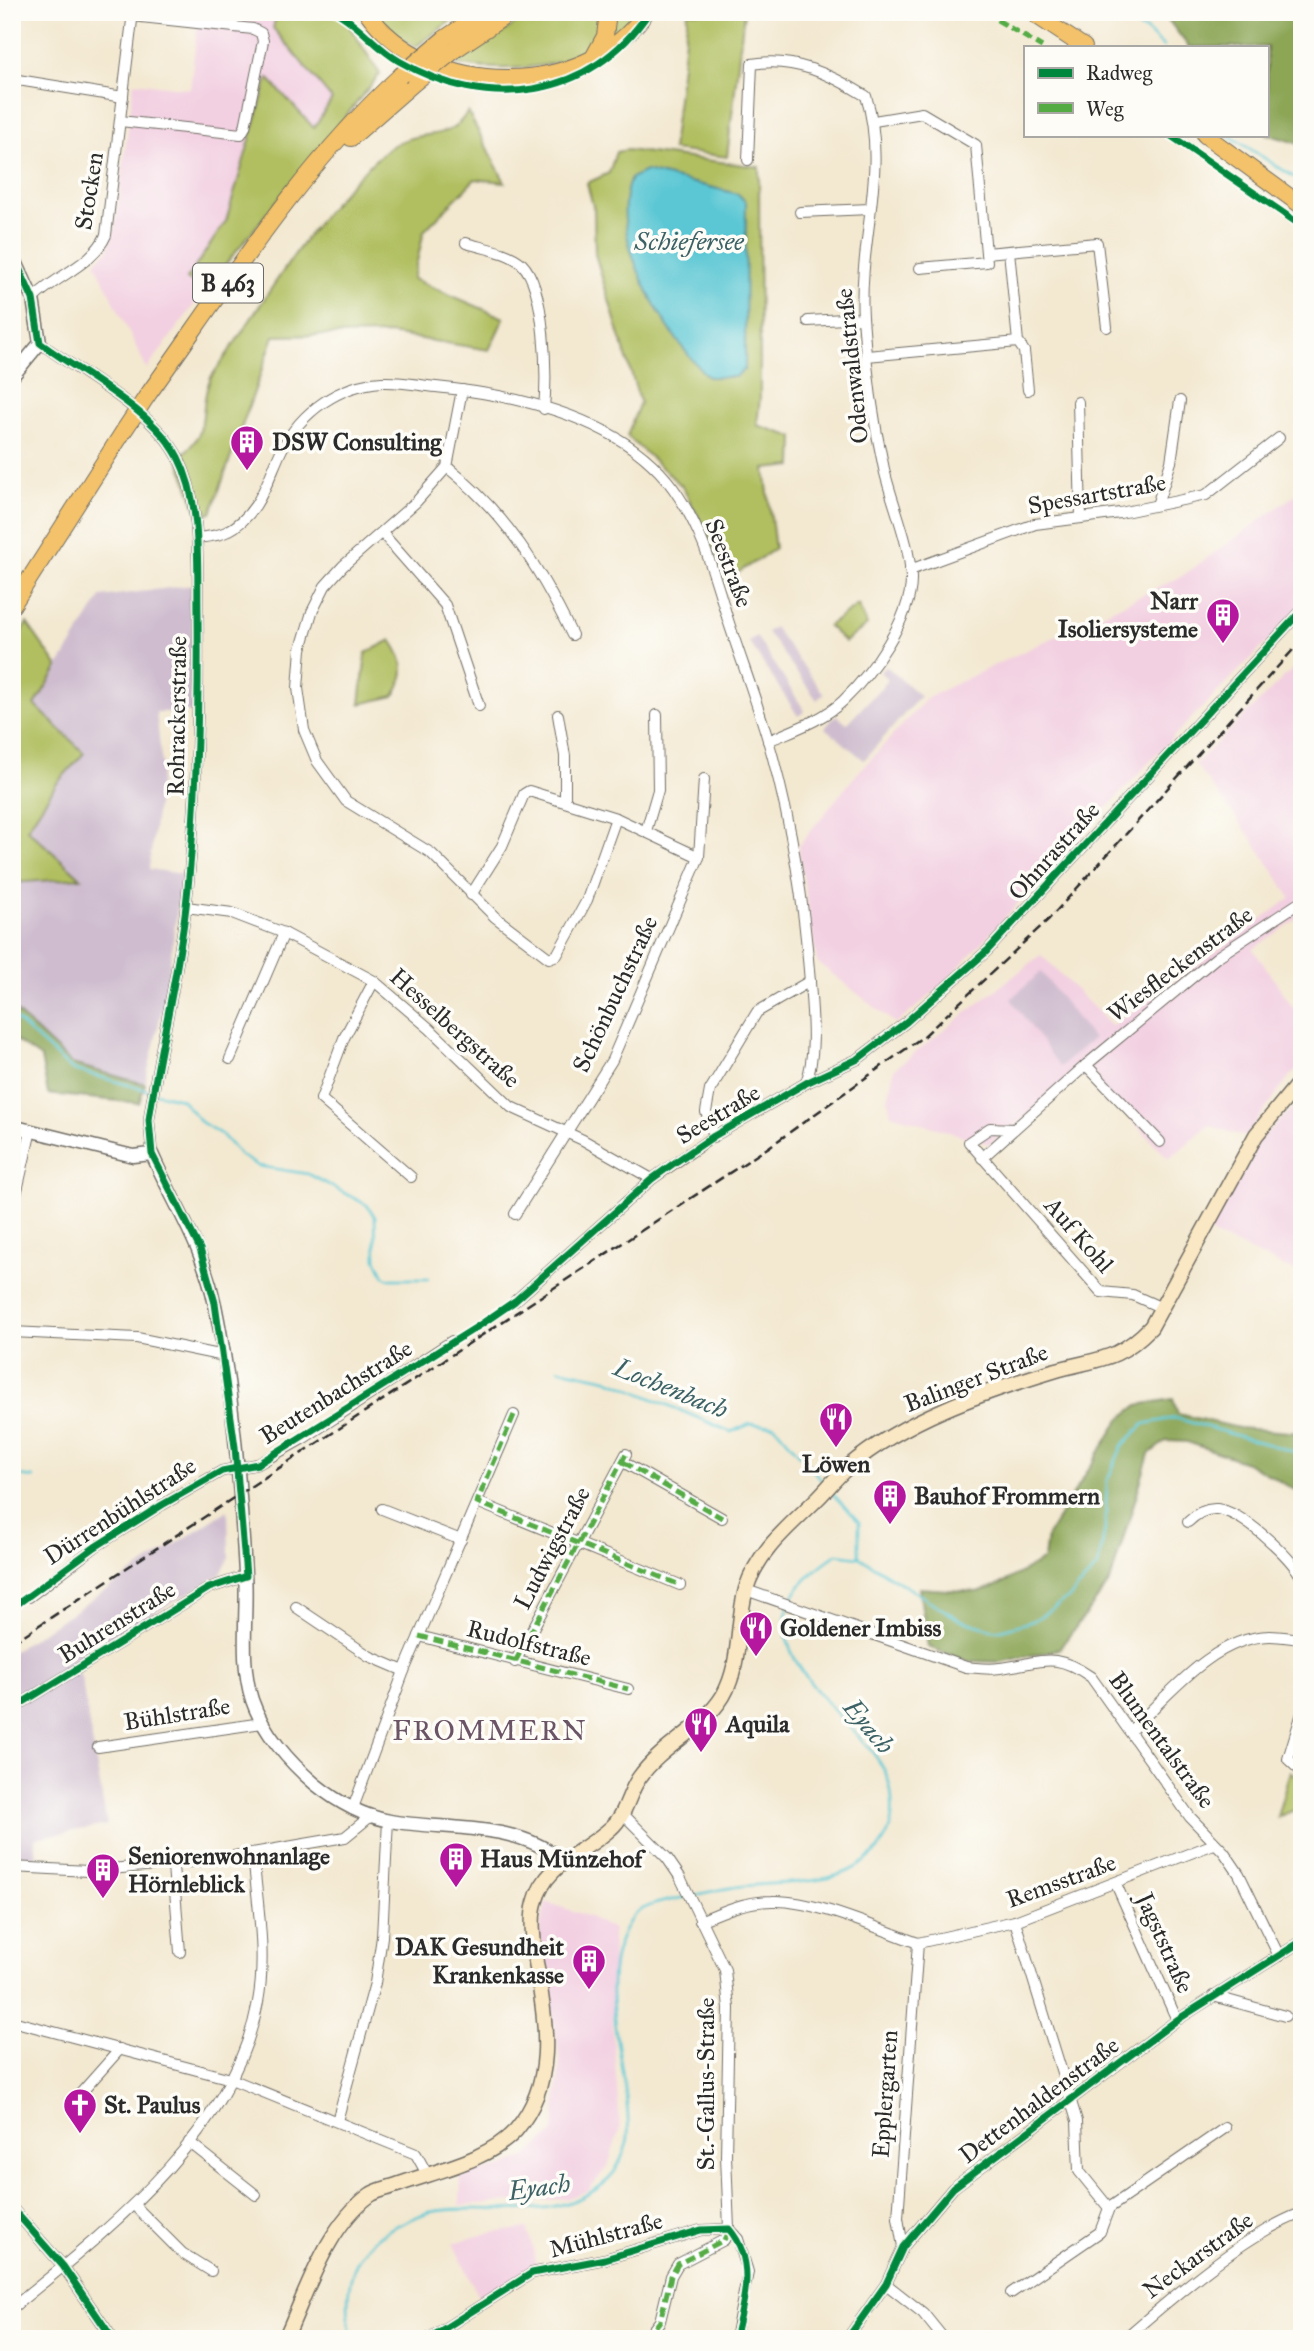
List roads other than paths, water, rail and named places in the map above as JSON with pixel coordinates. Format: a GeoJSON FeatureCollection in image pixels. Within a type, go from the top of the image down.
{"type":"FeatureCollection","features":[{"type":"Feature","properties":{"kind":"highway"},"geometry":{"type":"LineString","coordinates":[[367,12],[380,30],[405,49],[428,61],[479,75],[524,78],[550,74],[593,59],[618,42],[646,12]]}},
{"type":"Feature","properties":{"kind":"highway","name":"B 463"},"geometry":{"type":"LineString","coordinates":[[12,606],[147,396],[312,171],[408,79],[484,12]]}},
{"type":"Feature","properties":{"kind":"highway","name":"B 463"},"geometry":{"type":"LineString","coordinates":[[450,44],[511,12]]}},
{"type":"Feature","properties":{"kind":"highway"},"geometry":{"type":"LineString","coordinates":[[593,59],[606,36],[608,12]]}},
{"type":"Feature","properties":{"kind":"highway"},"geometry":{"type":"LineString","coordinates":[[1031,12],[1082,46]]}},
{"type":"Feature","properties":{"kind":"highway"},"geometry":{"type":"LineString","coordinates":[[1206,136],[1302,206]]}},
{"type":"Feature","properties":{"kind":"main road","name":"Balinger Straße"},"geometry":{"type":"LineString","coordinates":[[285,2339],[336,2231],[371,2195],[491,2150],[516,2129],[537,2095],[545,2070],[547,2037],[533,1941],[534,1905],[544,1881],[562,1861],[613,1827],[623,1814],[637,1781],[654,1758],[702,1720],[723,1696],[736,1661],[758,1562],[774,1540],[864,1455],[906,1429],[958,1405],[1055,1370],[1099,1362],[1132,1346],[1151,1327],[1256,1135],[1302,1079]]}},
{"type":"Feature","properties":{"kind":"street","name":"Stocken"},"geometry":{"type":"LineString","coordinates":[[33,299],[48,283],[93,255],[102,245],[108,225],[133,14]]}},
{"type":"Feature","properties":{"kind":"street"},"geometry":{"type":"LineString","coordinates":[[120,121],[241,134],[245,127],[263,41],[261,33],[253,29],[133,14]]}},
{"type":"Feature","properties":{"kind":"street","name":"Odenwaldstraße"},"geometry":{"type":"LineString","coordinates":[[748,160],[752,64],[797,65],[833,77],[866,96],[874,121],[876,169],[862,283],[863,318],[884,467],[911,580],[902,614],[888,647],[842,702],[812,721],[768,741]]}},
{"type":"Feature","properties":{"kind":"street"},"geometry":{"type":"LineString","coordinates":[[12,79],[123,97]]}},
{"type":"Feature","properties":{"kind":"street"},"geometry":{"type":"LineString","coordinates":[[874,121],[922,113],[976,145],[987,262],[920,268]]}},
{"type":"Feature","properties":{"kind":"street"},"geometry":{"type":"LineString","coordinates":[[800,212],[870,209]]}},
{"type":"Feature","properties":{"kind":"street"},"geometry":{"type":"LineString","coordinates":[[466,243],[515,259],[524,265],[538,301],[547,373],[544,409]]}},
{"type":"Feature","properties":{"kind":"street"},"geometry":{"type":"LineString","coordinates":[[986,253],[1097,243],[1107,327]]}},
{"type":"Feature","properties":{"kind":"street"},"geometry":{"type":"LineString","coordinates":[[1009,251],[1018,342],[1024,352],[1028,390]]}},
{"type":"Feature","properties":{"kind":"street"},"geometry":{"type":"LineString","coordinates":[[12,253],[33,299],[40,343],[12,377]]}},
{"type":"Feature","properties":{"kind":"street"},"geometry":{"type":"LineString","coordinates":[[808,321],[863,318]]}},
{"type":"Feature","properties":{"kind":"street"},"geometry":{"type":"LineString","coordinates":[[867,356],[1018,342]]}},
{"type":"Feature","properties":{"kind":"street","name":"Rohrackerstraße"},"geometry":{"type":"LineString","coordinates":[[40,343],[157,429],[178,457],[190,491],[197,538],[199,708],[186,906],[152,1098],[149,1120],[152,1154]]}},
{"type":"Feature","properties":{"kind":"street","name":"Seestraße"},"geometry":{"type":"LineString","coordinates":[[197,538],[226,532],[252,512],[296,426],[315,407],[334,396],[382,382],[462,390],[571,417],[626,444],[672,487],[701,537],[718,579],[768,741],[794,854],[806,930],[810,981],[811,1068],[806,1083],[714,1136],[652,1179]]}},
{"type":"Feature","properties":{"kind":"street"},"geometry":{"type":"LineString","coordinates":[[462,390],[447,467],[382,533],[343,566],[325,586],[312,611],[301,649],[298,688],[304,730],[317,761],[346,801],[431,853],[471,895],[522,940],[549,958],[557,955],[587,900],[616,818]]}},
{"type":"Feature","properties":{"kind":"street"},"geometry":{"type":"LineString","coordinates":[[1157,506],[1171,462],[1180,401]]}},
{"type":"Feature","properties":{"kind":"street"},"geometry":{"type":"LineString","coordinates":[[1078,402],[1081,517]]}},
{"type":"Feature","properties":{"kind":"street","name":"Spessartstraße"},"geometry":{"type":"LineString","coordinates":[[910,570],[1035,524],[1157,506],[1206,495],[1279,438]]}},
{"type":"Feature","properties":{"kind":"street"},"geometry":{"type":"LineString","coordinates":[[447,467],[480,494],[514,533],[544,578],[572,635]]}},
{"type":"Feature","properties":{"kind":"street"},"geometry":{"type":"LineString","coordinates":[[382,533],[445,605],[479,706]]}},
{"type":"Feature","properties":{"kind":"street","name":"Ohnrastraße"},"geometry":{"type":"LineString","coordinates":[[806,1083],[858,1059],[905,1023],[987,951],[1302,610]]}},
{"type":"Feature","properties":{"kind":"street"},"geometry":{"type":"LineString","coordinates":[[558,715],[565,756],[565,800]]}},
{"type":"Feature","properties":{"kind":"street"},"geometry":{"type":"LineString","coordinates":[[646,831],[657,790],[657,715]]}},
{"type":"Feature","properties":{"kind":"street","name":"Schönbuchstraße"},"geometry":{"type":"LineString","coordinates":[[515,1214],[612,1059],[699,857],[704,779]]}},
{"type":"Feature","properties":{"kind":"street"},"geometry":{"type":"LineString","coordinates":[[471,895],[502,846],[524,794],[528,791],[565,800],[616,818],[699,857]]}},
{"type":"Feature","properties":{"kind":"street","name":"Wiesfleckenstraße"},"geometry":{"type":"LineString","coordinates":[[982,1158],[1086,1065],[1217,957],[1302,901]]}},
{"type":"Feature","properties":{"kind":"street","name":"Hesselbergstraße"},"geometry":{"type":"LineString","coordinates":[[186,906],[232,913],[284,933],[374,981],[429,1028],[510,1107],[652,1179]]}},
{"type":"Feature","properties":{"kind":"street"},"geometry":{"type":"LineString","coordinates":[[230,1059],[284,933]]}},
{"type":"Feature","properties":{"kind":"street"},"geometry":{"type":"LineString","coordinates":[[374,981],[344,1038],[321,1099],[411,1177]]}},
{"type":"Feature","properties":{"kind":"street"},"geometry":{"type":"LineString","coordinates":[[714,1136],[706,1112],[710,1090],[757,1012],[810,981]]}},
{"type":"Feature","properties":{"kind":"street"},"geometry":{"type":"LineString","coordinates":[[1086,1065],[1160,1142]]}},
{"type":"Feature","properties":{"kind":"street"},"geometry":{"type":"LineString","coordinates":[[12,1126],[133,1156],[152,1154],[200,1249],[215,1303],[224,1356],[246,1576],[246,1671],[251,1698],[262,1723],[286,1755],[314,1783],[353,1808],[387,1821],[480,1830],[524,1839],[547,1848],[562,1861]]}},
{"type":"Feature","properties":{"kind":"street"},"geometry":{"type":"LineString","coordinates":[[982,1158],[969,1142],[979,1132],[990,1128],[1014,1129]]}},
{"type":"Feature","properties":{"kind":"street"},"geometry":{"type":"LineString","coordinates":[[12,1212],[31,1130]]}},
{"type":"Feature","properties":{"kind":"street","name":"Auf Kohl"},"geometry":{"type":"LineString","coordinates":[[982,1158],[1101,1292],[1133,1295],[1162,1308]]}},
{"type":"Feature","properties":{"kind":"street"},"geometry":{"type":"LineString","coordinates":[[515,1301],[652,1179]]}},
{"type":"Feature","properties":{"kind":"street"},"geometry":{"type":"LineString","coordinates":[[12,1332],[137,1338],[224,1356]]}},
{"type":"Feature","properties":{"kind":"street","name":"Beutenbachstraße"},"geometry":{"type":"LineString","coordinates":[[237,1468],[258,1464],[304,1438],[452,1341]]}},
{"type":"Feature","properties":{"kind":"street"},"geometry":{"type":"LineString","coordinates":[[353,1808],[404,1671],[514,1415]]}},
{"type":"Feature","properties":{"kind":"street","name":"Ludwigstraße"},"geometry":{"type":"LineString","coordinates":[[515,1662],[624,1458],[722,1518]]}},
{"type":"Feature","properties":{"kind":"street","name":"Dürrenbühlstraße"},"geometry":{"type":"LineString","coordinates":[[29,1597],[95,1546],[222,1471],[237,1468]]}},
{"type":"Feature","properties":{"kind":"street"},"geometry":{"type":"LineString","coordinates":[[477,1502],[680,1585]]}},
{"type":"Feature","properties":{"kind":"street"},"geometry":{"type":"LineString","coordinates":[[382,1509],[461,1540]]}},
{"type":"Feature","properties":{"kind":"street"},"geometry":{"type":"LineString","coordinates":[[1188,1522],[1199,1511],[1219,1509],[1261,1532],[1298,1561],[1302,1578]]}},
{"type":"Feature","properties":{"kind":"street","name":"Buhrenstraße"},"geometry":{"type":"LineString","coordinates":[[12,1709],[209,1588],[246,1576]]}},
{"type":"Feature","properties":{"kind":"street","name":"Blumentalstraße"},"geometry":{"type":"LineString","coordinates":[[751,1592],[966,1667],[1000,1668],[1043,1658],[1070,1662],[1091,1677],[1190,1817],[1239,1874],[1279,1956]]}},
{"type":"Feature","properties":{"kind":"street"},"geometry":{"type":"LineString","coordinates":[[296,1607],[369,1656],[404,1671]]}},
{"type":"Feature","properties":{"kind":"street","name":"Rudolfstraße"},"geometry":{"type":"LineString","coordinates":[[419,1636],[628,1689]]}},
{"type":"Feature","properties":{"kind":"street"},"geometry":{"type":"LineString","coordinates":[[1130,1731],[1205,1661],[1222,1651],[1244,1641],[1268,1636],[1302,1639]]}},
{"type":"Feature","properties":{"kind":"street"},"geometry":{"type":"LineString","coordinates":[[1302,1713],[1288,1759],[1302,1772]]}},
{"type":"Feature","properties":{"kind":"street","name":"Bühlstraße"},"geometry":{"type":"LineString","coordinates":[[98,1747],[262,1723]]}},
{"type":"Feature","properties":{"kind":"street","name":"St.-Gallus-Straße"},"geometry":{"type":"LineString","coordinates":[[623,1814],[667,1858],[725,1969],[729,1995],[726,2156],[729,2229],[738,2239],[748,2272],[735,2339]]}},
{"type":"Feature","properties":{"kind":"street"},"geometry":{"type":"LineString","coordinates":[[12,1867],[88,1871],[173,1866],[345,1838],[372,1815]]}},
{"type":"Feature","properties":{"kind":"street"},"geometry":{"type":"LineString","coordinates":[[337,2120],[375,1983],[382,1926],[387,1821]]}},
{"type":"Feature","properties":{"kind":"street","name":"Remsstraße"},"geometry":{"type":"LineString","coordinates":[[918,1943],[1015,1922],[1214,1844]]}},
{"type":"Feature","properties":{"kind":"street"},"geometry":{"type":"LineString","coordinates":[[12,2308],[134,2206],[189,2142],[219,2101],[231,2079],[258,2004],[261,1978],[253,1853]]}},
{"type":"Feature","properties":{"kind":"street"},"geometry":{"type":"LineString","coordinates":[[173,1866],[180,1952]]}},
{"type":"Feature","properties":{"kind":"street","name":"Jagststraße"},"geometry":{"type":"LineString","coordinates":[[1115,1884],[1177,2020]]}},
{"type":"Feature","properties":{"kind":"street"},"geometry":{"type":"LineString","coordinates":[[698,1917],[731,1907],[774,1900],[807,1906],[918,1943]]}},
{"type":"Feature","properties":{"kind":"street"},"geometry":{"type":"LineString","coordinates":[[1015,1922],[1072,2101],[1077,2121],[1079,2171],[1110,2207]]}},
{"type":"Feature","properties":{"kind":"street","name":"Dettenhaldenstraße"},"geometry":{"type":"LineString","coordinates":[[847,2339],[886,2284],[903,2247],[953,2188],[1177,2020],[1302,1941]]}},
{"type":"Feature","properties":{"kind":"street","name":"Epplergarten"},"geometry":{"type":"LineString","coordinates":[[903,2247],[898,2218],[918,1943]]}},
{"type":"Feature","properties":{"kind":"street"},"geometry":{"type":"LineString","coordinates":[[1213,1996],[1285,2016]]}},
{"type":"Feature","properties":{"kind":"street"},"geometry":{"type":"LineString","coordinates":[[12,2021],[231,2079],[416,2154],[427,2174]]}},
{"type":"Feature","properties":{"kind":"street"},"geometry":{"type":"LineString","coordinates":[[72,2102],[120,2049]]}},
{"type":"Feature","properties":{"kind":"street"},"geometry":{"type":"LineString","coordinates":[[1011,2293],[1100,2232],[1110,2207],[1226,2128]]}},
{"type":"Feature","properties":{"kind":"street"},"geometry":{"type":"LineString","coordinates":[[189,2142],[256,2195]]}},
{"type":"Feature","properties":{"kind":"street"},"geometry":{"type":"LineString","coordinates":[[134,2206],[182,2253],[211,2271]]}},
{"type":"Feature","properties":{"kind":"street"},"geometry":{"type":"LineString","coordinates":[[12,2208],[63,2266],[113,2339]]}},
{"type":"Feature","properties":{"kind":"street","name":"Neckarstraße"},"geometry":{"type":"LineString","coordinates":[[1124,2339],[1165,2303],[1278,2222],[1302,2213]]}},
{"type":"Feature","properties":{"kind":"street"},"geometry":{"type":"LineString","coordinates":[[12,2227],[20,2216]]}},
{"type":"Feature","properties":{"kind":"street"},"geometry":{"type":"LineString","coordinates":[[646,2339],[660,2321],[671,2276],[678,2264],[724,2240],[729,2229]]}},
{"type":"Feature","properties":{"kind":"street","name":"Mühlstraße"},"geometry":{"type":"LineString","coordinates":[[428,2339],[532,2273],[605,2259],[683,2234],[729,2229]]}},
{"type":"Feature","properties":{"kind":"street"},"geometry":{"type":"LineString","coordinates":[[886,2284],[923,2313],[944,2339]]}},
{"type":"Feature","properties":{"kind":"water","name":"Schiefersee"},"geometry":{"type":"Polygon","coordinates":[[[646,171],[738,194],[746,202],[745,369],[735,377],[708,377],[675,336],[644,284],[626,228],[625,202],[631,178],[646,171]]]}},
{"type":"Feature","properties":{"kind":"waterway"},"geometry":{"type":"LineString","coordinates":[[1097,12],[1146,30],[1163,46]]}},
{"type":"Feature","properties":{"kind":"waterway"},"geometry":{"type":"LineString","coordinates":[[1230,136],[1302,182]]}},
{"type":"Feature","properties":{"kind":"waterway","name":"Lochenbach"},"geometry":{"type":"LineString","coordinates":[[12,1016],[71,1069],[150,1091]]}},
{"type":"Feature","properties":{"kind":"waterway","name":"Lochenbach"},"geometry":{"type":"LineString","coordinates":[[156,1093],[181,1099],[201,1122],[222,1135],[241,1156],[258,1166],[308,1174],[367,1205],[375,1217],[376,1259],[384,1276],[390,1279],[428,1279]]}},
{"type":"Feature","properties":{"kind":"waterway","name":"Lochenbach"},"geometry":{"type":"LineString","coordinates":[[559,1369],[607,1379],[731,1432],[750,1424],[775,1426],[824,1483]]}},
{"type":"Feature","properties":{"kind":"waterway","name":"Eyach"},"geometry":{"type":"LineString","coordinates":[[691,1896],[737,1887],[811,1881],[837,1876],[865,1861],[878,1849],[888,1834],[892,1800],[890,1784],[883,1767],[808,1680],[795,1659],[787,1638],[786,1618],[793,1597],[809,1576],[837,1554],[859,1557],[960,1620],[997,1631],[1033,1621],[1070,1597],[1098,1566],[1105,1529],[1107,1481],[1122,1446],[1144,1424],[1175,1418],[1302,1454]]}},
{"type":"Feature","properties":{"kind":"waterway"},"geometry":{"type":"LineString","coordinates":[[12,1475],[34,1478]]}},
{"type":"Feature","properties":{"kind":"waterway","name":"Lochenbach"},"geometry":{"type":"LineString","coordinates":[[830,1491],[859,1522],[859,1557]]}},
{"type":"Feature","properties":{"kind":"waterway","name":"Eyach"},"geometry":{"type":"LineString","coordinates":[[352,2339],[348,2301],[354,2269],[372,2242],[387,2231],[430,2212],[453,2209],[522,2210],[567,2203],[588,2194],[611,2177],[621,2160],[628,2137],[628,2113],[613,2007],[615,1955],[635,1914],[652,1905],[685,1897]]}},
{"type":"Feature","properties":{"kind":"railway"},"geometry":{"type":"LineString","coordinates":[[12,1643],[769,1147],[924,1036],[1049,919],[1302,640]]}},
{"type":"Feature","properties":{"kind":"place","name":"DSW Consulting"},"geometry":{"type":"Point","coordinates":[247,472]}},
{"type":"Feature","properties":{"kind":"place","name":"Narr Isoliersysteme"},"geometry":{"type":"Point","coordinates":[1223,645]}},
{"type":"Feature","properties":{"kind":"place","name":"Löwen"},"geometry":{"type":"Point","coordinates":[836,1449]}},
{"type":"Feature","properties":{"kind":"place","name":"Bauhof Frommern"},"geometry":{"type":"Point","coordinates":[890,1526]}},
{"type":"Feature","properties":{"kind":"place","name":"Goldener Imbiss"},"geometry":{"type":"Point","coordinates":[756,1658]}},
{"type":"Feature","properties":{"kind":"place","name":"Aquila"},"geometry":{"type":"Point","coordinates":[701,1754]}},
{"type":"Feature","properties":{"kind":"place","name":"Haus Münzehof"},"geometry":{"type":"Point","coordinates":[456,1889]}},
{"type":"Feature","properties":{"kind":"place","name":"Seniorenwohnanlage Hörnleblick"},"geometry":{"type":"Point","coordinates":[103,1900]}},
{"type":"Feature","properties":{"kind":"place","name":"DAK Gesundheit Krankenkasse"},"geometry":{"type":"Point","coordinates":[589,1991]}},
{"type":"Feature","properties":{"kind":"place","name":"St. Paulus"},"geometry":{"type":"Point","coordinates":[80,2135]}},
{"type":"Feature","properties":{"kind":"district","name":"FROMMERN"},"geometry":{"type":"Point","coordinates":[490,1730]}}]}
